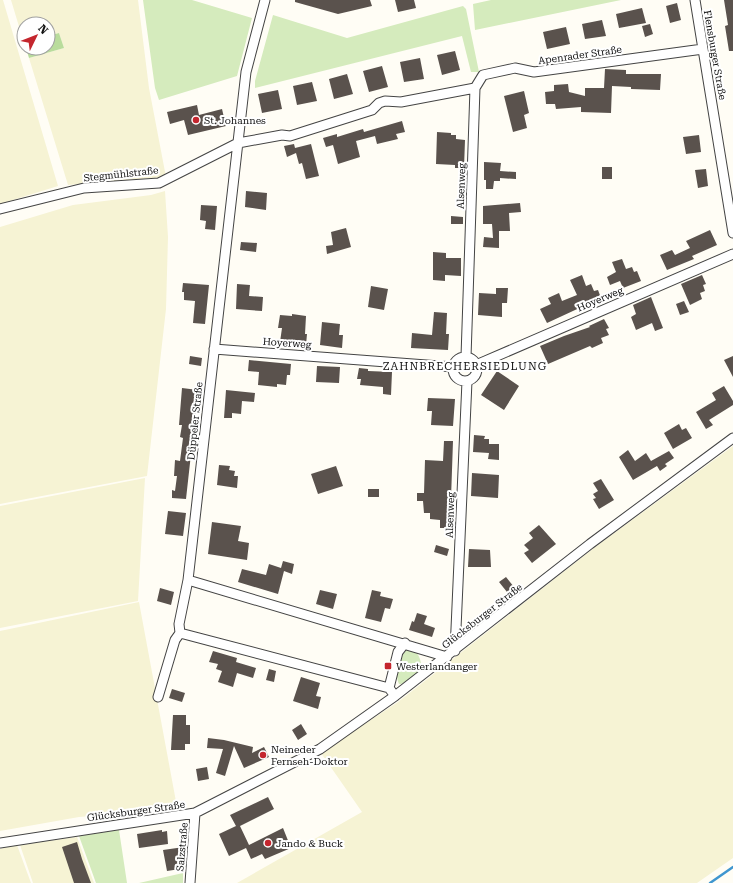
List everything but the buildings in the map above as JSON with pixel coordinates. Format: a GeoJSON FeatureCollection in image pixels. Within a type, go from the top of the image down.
{"type":"FeatureCollection","features":[{"type":"Feature","properties":{"kind":"street","name":"Düppeler Straße"},"geometry":{"type":"LineString","coordinates":[[158,697],[175,640],[180,633],[179,624],[188,580],[246,72],[265,0]]}},
{"type":"Feature","properties":{"kind":"street","name":"Flensburger Straße"},"geometry":{"type":"LineString","coordinates":[[695,0],[733,233]]}},
{"type":"Feature","properties":{"kind":"street","name":"Apenrader Straße"},"geometry":{"type":"LineString","coordinates":[[475,88],[483,75],[515,68],[534,72],[703,49]]}},
{"type":"Feature","properties":{"kind":"street"},"geometry":{"type":"LineString","coordinates":[[238,142],[282,135],[290,136],[372,110],[379,103],[384,101],[401,102],[475,88]]}},
{"type":"Feature","properties":{"kind":"street","name":"Alsenweg"},"geometry":{"type":"LineString","coordinates":[[466,357],[475,88]]}},
{"type":"Feature","properties":{"kind":"street","name":"Stegmühlstraße"},"geometry":{"type":"LineString","coordinates":[[0,209],[84,188],[159,183],[238,142]]}},
{"type":"Feature","properties":{"kind":"street","name":"Hoyerweg"},"geometry":{"type":"LineString","coordinates":[[476,365],[733,254]]}},
{"type":"Feature","properties":{"kind":"street","name":"Hoyerweg"},"geometry":{"type":"LineString","coordinates":[[214,349],[453,367]]}},
{"type":"Feature","properties":{"kind":"street"},"geometry":{"type":"LineString","coordinates":[[467,380],[456,377],[453,367],[456,360],[466,357],[472,359],[476,365]]}},
{"type":"Feature","properties":{"kind":"street","name":"Alsenweg"},"geometry":{"type":"LineString","coordinates":[[455,651],[467,380],[475,375],[476,365]]}},
{"type":"Feature","properties":{"kind":"street","name":"Glücksburger Straße"},"geometry":{"type":"LineString","coordinates":[[0,843],[195,813],[320,749],[448,657],[590,544],[733,438]]}},
{"type":"Feature","properties":{"kind":"street"},"geometry":{"type":"LineString","coordinates":[[188,580],[405,643],[448,657]]}},
{"type":"Feature","properties":{"kind":"street"},"geometry":{"type":"LineString","coordinates":[[180,633],[388,688],[395,696]]}},
{"type":"Feature","properties":{"kind":"street"},"geometry":{"type":"LineString","coordinates":[[388,688],[398,652],[405,643]]}},
{"type":"Feature","properties":{"kind":"street","name":"Salzstraße"},"geometry":{"type":"LineString","coordinates":[[190,883],[195,813]]}},
{"type":"Feature","properties":{"kind":"shaded area"},"geometry":{"type":"Polygon","coordinates":[[[0,0],[3,0],[16,44],[16,56],[20,56],[58,186],[0,204],[0,0]]]}},
{"type":"Feature","properties":{"kind":"shaded area"},"geometry":{"type":"Polygon","coordinates":[[[11,0],[138,0],[149,88],[166,177],[68,185],[29,58],[36,56],[56,56],[56,50],[64,48],[59,33],[56,34],[56,16],[16,17],[11,0]]]}},
{"type":"Feature","properties":{"kind":"shaded area"},"geometry":{"type":"Polygon","coordinates":[[[165,191],[168,237],[166,309],[147,476],[0,504],[0,227],[73,205],[151,195],[165,191]]]}},
{"type":"Feature","properties":{"kind":"shaded area"},"geometry":{"type":"Polygon","coordinates":[[[733,446],[733,858],[697,883],[237,883],[362,812],[321,753],[398,702],[594,548],[733,446]]]}},
{"type":"Feature","properties":{"kind":"shaded area"},"geometry":{"type":"Polygon","coordinates":[[[145,478],[138,601],[0,628],[0,506],[145,478]]]}},
{"type":"Feature","properties":{"kind":"shaded area"},"geometry":{"type":"Polygon","coordinates":[[[139,602],[177,807],[79,817],[0,831],[0,631],[139,602]]]}},
{"type":"Feature","properties":{"kind":"shaded area"},"geometry":{"type":"Polygon","coordinates":[[[77,837],[94,883],[33,883],[20,845],[77,837]]]}},
{"type":"Feature","properties":{"kind":"shaded area"},"geometry":{"type":"Polygon","coordinates":[[[17,845],[31,883],[0,883],[0,849],[17,845]]]}},
{"type":"Feature","properties":{"kind":"green space"},"geometry":{"type":"Polygon","coordinates":[[[143,0],[192,0],[252,18],[237,76],[159,100],[155,88],[143,0]]]}},
{"type":"Feature","properties":{"kind":"green space"},"geometry":{"type":"Polygon","coordinates":[[[491,0],[621,0],[475,30],[473,4],[491,0]]]}},
{"type":"Feature","properties":{"kind":"green space"},"geometry":{"type":"Polygon","coordinates":[[[463,6],[466,9],[479,72],[471,72],[462,36],[255,88],[255,81],[273,15],[347,38],[463,6]]]}},
{"type":"Feature","properties":{"kind":"green space"},"geometry":{"type":"Polygon","coordinates":[[[59,33],[64,48],[56,50],[56,34],[59,33]]]}},
{"type":"Feature","properties":{"kind":"green space"},"geometry":{"type":"Polygon","coordinates":[[[407,650],[417,653],[420,659],[421,668],[412,678],[399,684],[397,670],[399,661],[407,650]]]}},
{"type":"Feature","properties":{"kind":"green space"},"geometry":{"type":"Polygon","coordinates":[[[119,830],[127,883],[96,883],[79,836],[119,830]]]}},
{"type":"Feature","properties":{"kind":"green space"},"geometry":{"type":"Polygon","coordinates":[[[183,873],[183,883],[139,883],[183,873]]]}},
{"type":"Feature","properties":{"kind":"waterway"},"geometry":{"type":"LineString","coordinates":[[710,883],[733,867]]}},
{"type":"Feature","properties":{"kind":"place","name":"St. Johannes"},"geometry":{"type":"Point","coordinates":[196,120]}},
{"type":"Feature","properties":{"kind":"place","name":"Westerlandanger"},"geometry":{"type":"Point","coordinates":[388,666]}},
{"type":"Feature","properties":{"kind":"place","name":"Neineder Fernseh-Doktor"},"geometry":{"type":"Point","coordinates":[263,755]}},
{"type":"Feature","properties":{"kind":"place","name":"Jando & Buck"},"geometry":{"type":"Point","coordinates":[268,843]}},
{"type":"Feature","properties":{"kind":"district","name":"ZAHNBRECHERSIEDLUNG"},"geometry":{"type":"Point","coordinates":[465,366]}}]}
